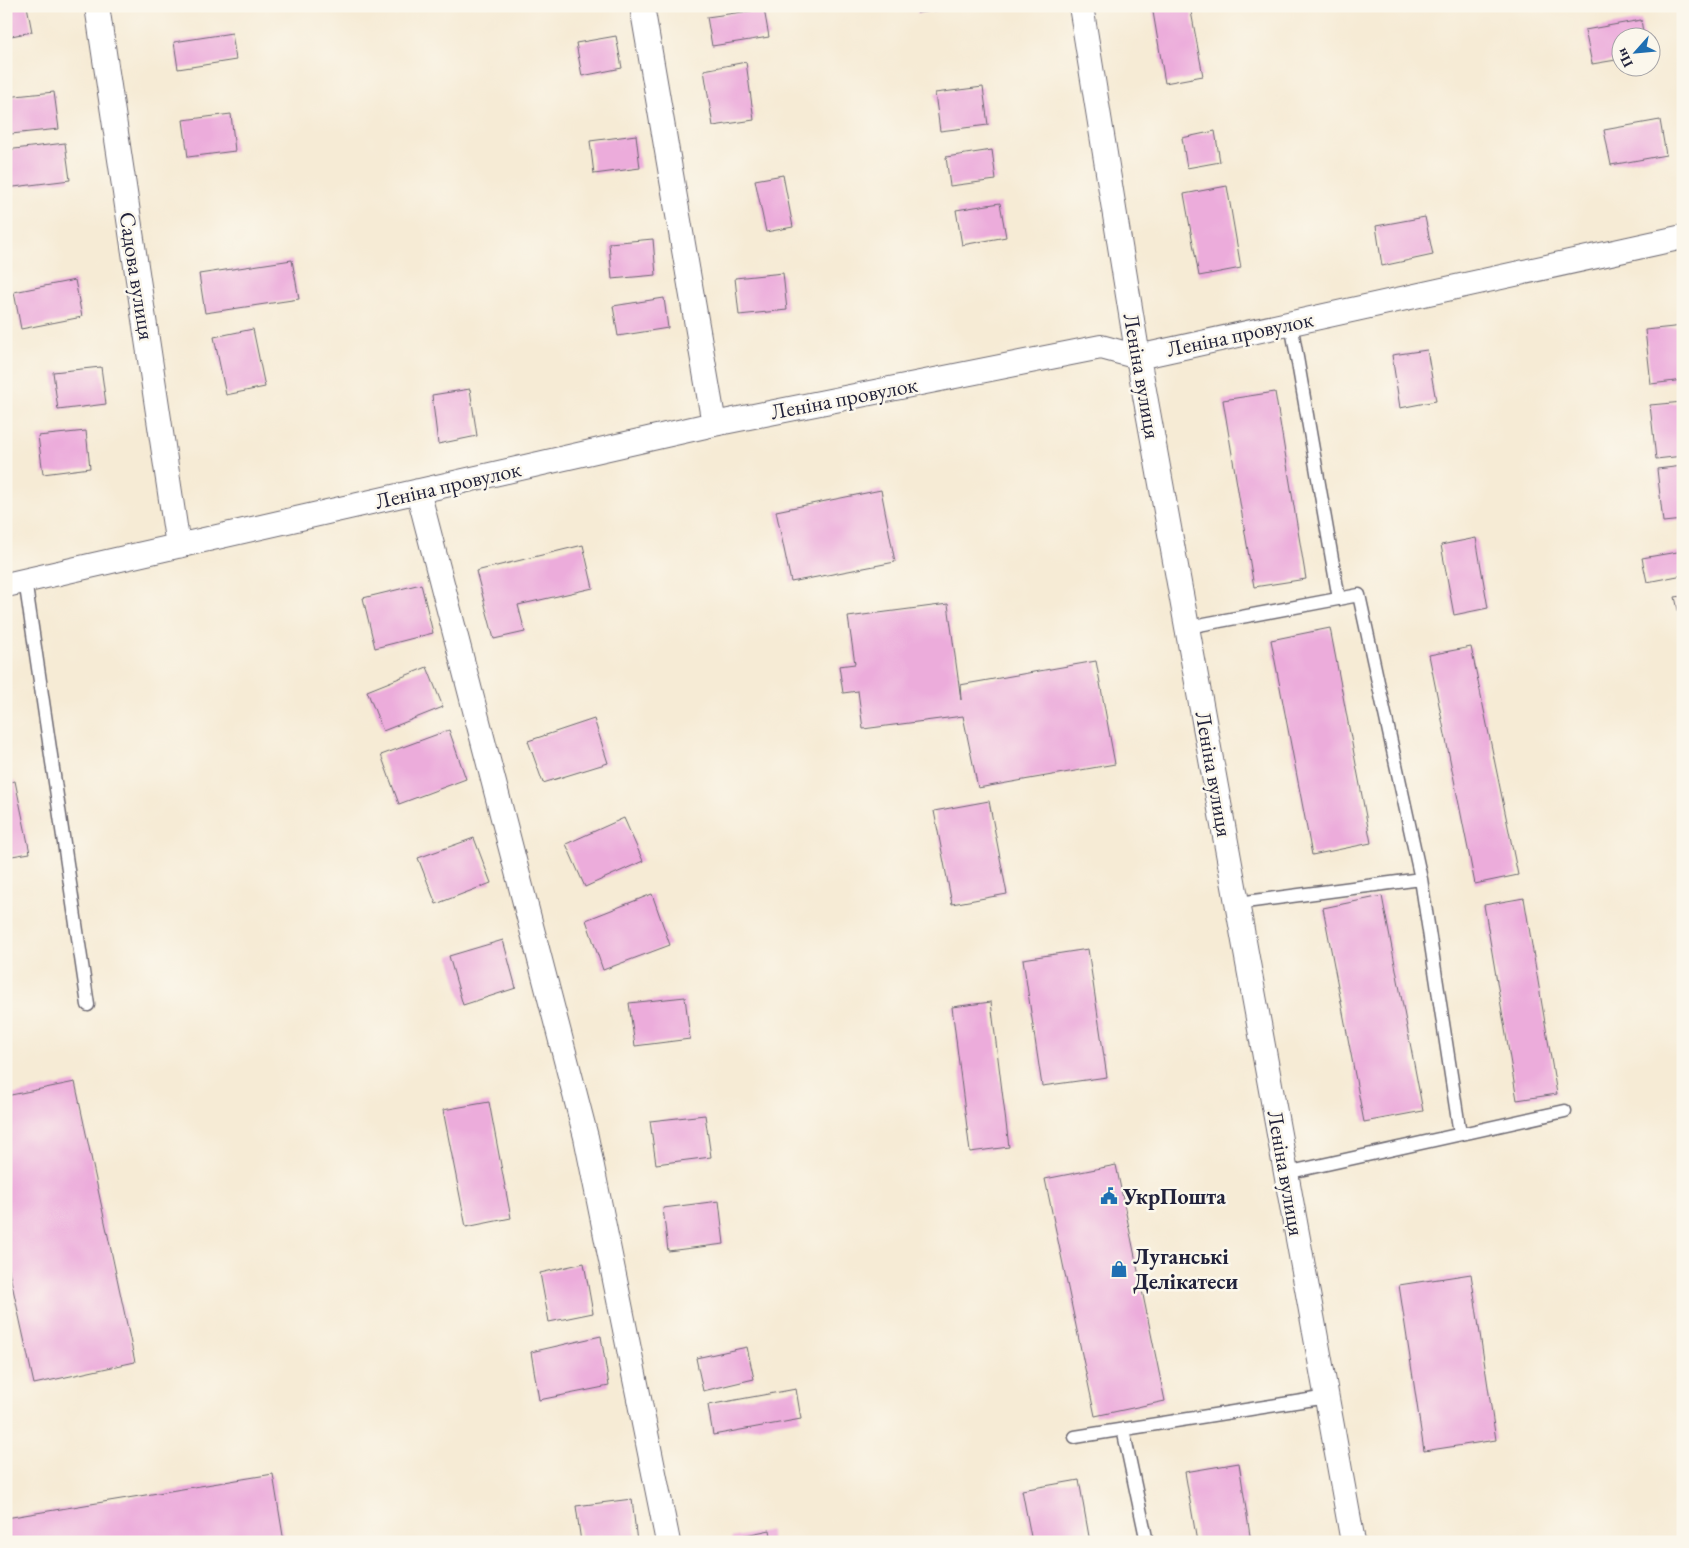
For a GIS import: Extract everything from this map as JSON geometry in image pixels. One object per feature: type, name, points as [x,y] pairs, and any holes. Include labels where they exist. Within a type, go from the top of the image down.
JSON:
[{"type":"street","name":"Садова вулиця","points":[[97,6],[178,546]]},
{"type":"street","points":[[642,6],[714,424]]},
{"type":"street","name":"Леніна вулиця","points":[[1081,6],[1138,357],[1353,1542]]},
{"type":"street","name":"Леніна провулок","points":[[16,582],[714,424],[1101,346],[1138,357],[1683,237]]},
{"type":"street","points":[[418,492],[586,1137],[668,1542]]},
{"type":"lane","points":[[1291,323],[1340,599]]},
{"type":"lane","points":[[16,582],[88,1005]]},
{"type":"lane","points":[[1188,627],[1359,595],[1421,879],[1460,1134]]},
{"type":"lane","points":[[1238,903],[1421,879]]},
{"type":"lane","points":[[1286,1173],[1565,1110]]},
{"type":"lane","points":[[1075,1437],[1326,1397]]},
{"type":"lane","points":[[1123,1429],[1147,1542]]},
{"type":"building","points":[[27,6],[32,32],[6,37],[6,8]]},
{"type":"building","points":[[917,6],[964,6],[964,7],[917,13]]},
{"type":"building","points":[[1152,6],[1190,6],[1203,76],[1165,83]]},
{"type":"building","points":[[764,9],[769,37],[712,46],[707,17]]},
{"type":"building","points":[[1641,20],[1642,28],[1612,28],[1612,61],[1592,64],[1585,30]]},
{"type":"building","points":[[232,33],[236,60],[178,69],[174,42]]},
{"type":"building","points":[[616,36],[622,68],[582,76],[576,43]]},
{"type":"building","points":[[746,62],[754,120],[713,126],[704,70]]},
{"type":"building","points":[[983,87],[988,125],[940,131],[935,93]]},
{"type":"building","points":[[54,92],[59,129],[11,134],[6,97]]},
{"type":"building","points":[[231,114],[235,151],[188,157],[183,120]]},
{"type":"building","points":[[1660,120],[1666,155],[1611,165],[1604,130]]},
{"type":"building","points":[[1215,131],[1220,162],[1187,168],[1182,138]]},
{"type":"building","points":[[636,135],[640,168],[594,174],[590,141]]},
{"type":"building","points":[[65,143],[70,180],[6,188],[6,150]]},
{"type":"building","points":[[992,150],[996,180],[950,186],[946,157]]},
{"type":"building","points":[[783,175],[793,227],[766,232],[755,180]]},
{"type":"building","points":[[1227,186],[1241,268],[1199,276],[1184,194]]},
{"type":"building","points":[[1000,203],[1006,237],[962,245],[956,210]]},
{"type":"building","points":[[1425,217],[1433,255],[1382,266],[1376,226]]},
{"type":"building","points":[[653,239],[656,275],[612,279],[609,243]]},
{"type":"building","points":[[292,260],[299,299],[205,313],[199,274]]},
{"type":"building","points":[[783,273],[787,310],[739,315],[735,278]]},
{"type":"building","points":[[75,280],[82,317],[21,329],[14,292]]},
{"type":"building","points":[[664,298],[668,328],[618,336],[613,306]]},
{"type":"building","points":[[1683,326],[1683,380],[1651,384],[1645,330]]},
{"type":"building","points":[[253,329],[265,387],[226,395],[214,337]]},
{"type":"building","points":[[1427,350],[1436,401],[1400,408],[1392,355]]},
{"type":"building","points":[[101,367],[106,404],[58,410],[53,372]]},
{"type":"building","points":[[470,389],[477,436],[438,444],[432,395]]},
{"type":"building","points":[[1275,392],[1306,579],[1254,587],[1223,400]]},
{"type":"building","points":[[1683,402],[1683,456],[1656,459],[1650,405]]},
{"type":"building","points":[[86,431],[90,468],[43,474],[38,436]]},
{"type":"building","points":[[1683,466],[1683,520],[1663,522],[1657,469]]},
{"type":"building","points":[[881,490],[895,562],[791,582],[776,511]]},
{"type":"building","points":[[1476,538],[1488,608],[1454,615],[1441,545]]},
{"type":"building","points":[[583,545],[593,588],[518,605],[525,632],[494,639],[476,571]]},
{"type":"building","points":[[1683,551],[1683,575],[1647,582],[1642,558]]},
{"type":"building","points":[[421,584],[433,633],[375,648],[363,598]]},
{"type":"building","points":[[1683,596],[1683,627],[1682,627],[1675,597]]},
{"type":"building","points":[[948,604],[961,700],[960,685],[1096,661],[1115,764],[978,788],[963,716],[863,729],[858,691],[843,693],[839,666],[855,664],[848,617]]},
{"type":"building","points":[[1330,628],[1371,843],[1312,855],[1271,640]]},
{"type":"building","points":[[1471,647],[1518,875],[1475,884],[1429,655]]},
{"type":"building","points":[[427,667],[443,707],[383,731],[367,691]]},
{"type":"building","points":[[594,719],[608,763],[543,783],[528,741]]},
{"type":"building","points":[[449,730],[466,779],[399,804],[381,755]]},
{"type":"building","points":[[15,781],[30,853],[6,857],[6,783]]},
{"type":"building","points":[[989,801],[1007,894],[952,904],[934,811]]},
{"type":"building","points":[[624,818],[643,861],[585,887],[566,844]]},
{"type":"building","points":[[474,838],[491,883],[436,904],[418,858]]},
{"type":"building","points":[[652,894],[670,945],[603,970],[586,920]]},
{"type":"building","points":[[1382,896],[1423,1111],[1364,1122],[1323,908]]},
{"type":"building","points":[[1524,898],[1557,1094],[1517,1100],[1484,905]]},
{"type":"building","points":[[503,940],[516,988],[463,1005],[449,956]]},
{"type":"building","points":[[1088,949],[1107,1077],[1042,1086],[1023,959]]},
{"type":"building","points":[[685,997],[690,1039],[635,1046],[629,1003]]},
{"type":"building","points":[[991,1002],[1009,1147],[970,1152],[952,1007]]},
{"type":"building","points":[[75,1082],[135,1362],[34,1384],[6,1257],[6,1096]]},
{"type":"building","points":[[489,1102],[511,1218],[466,1227],[443,1110]]},
{"type":"building","points":[[705,1115],[711,1157],[656,1164],[650,1121]]},
{"type":"building","points":[[1116,1165],[1165,1401],[1095,1416],[1045,1179]]},
{"type":"building","points":[[719,1201],[724,1244],[668,1251],[663,1208]]},
{"type":"building","points":[[584,1263],[593,1313],[549,1322],[540,1273]]},
{"type":"building","points":[[1471,1274],[1496,1440],[1424,1451],[1399,1285]]},
{"type":"building","points":[[601,1336],[609,1386],[539,1400],[531,1352]]},
{"type":"building","points":[[747,1347],[754,1379],[703,1391],[696,1358]]},
{"type":"building","points":[[796,1389],[801,1419],[713,1435],[708,1405]]},
{"type":"building","points":[[1239,1463],[1251,1542],[1197,1542],[1185,1472]]},
{"type":"building","points":[[273,1474],[284,1542],[6,1542],[6,1518]]},
{"type":"building","points":[[1079,1480],[1090,1542],[1032,1542],[1022,1490]]},
{"type":"building","points":[[632,1499],[637,1542],[581,1542],[576,1506]]},
{"type":"building","points":[[770,1530],[772,1542],[732,1542],[731,1538]]},
{"type":"place","name":"УкрПошта","points":[[1109,1196]]},
{"type":"place","name":"Луганські Делікатеси","points":[[1119,1269]]}]
